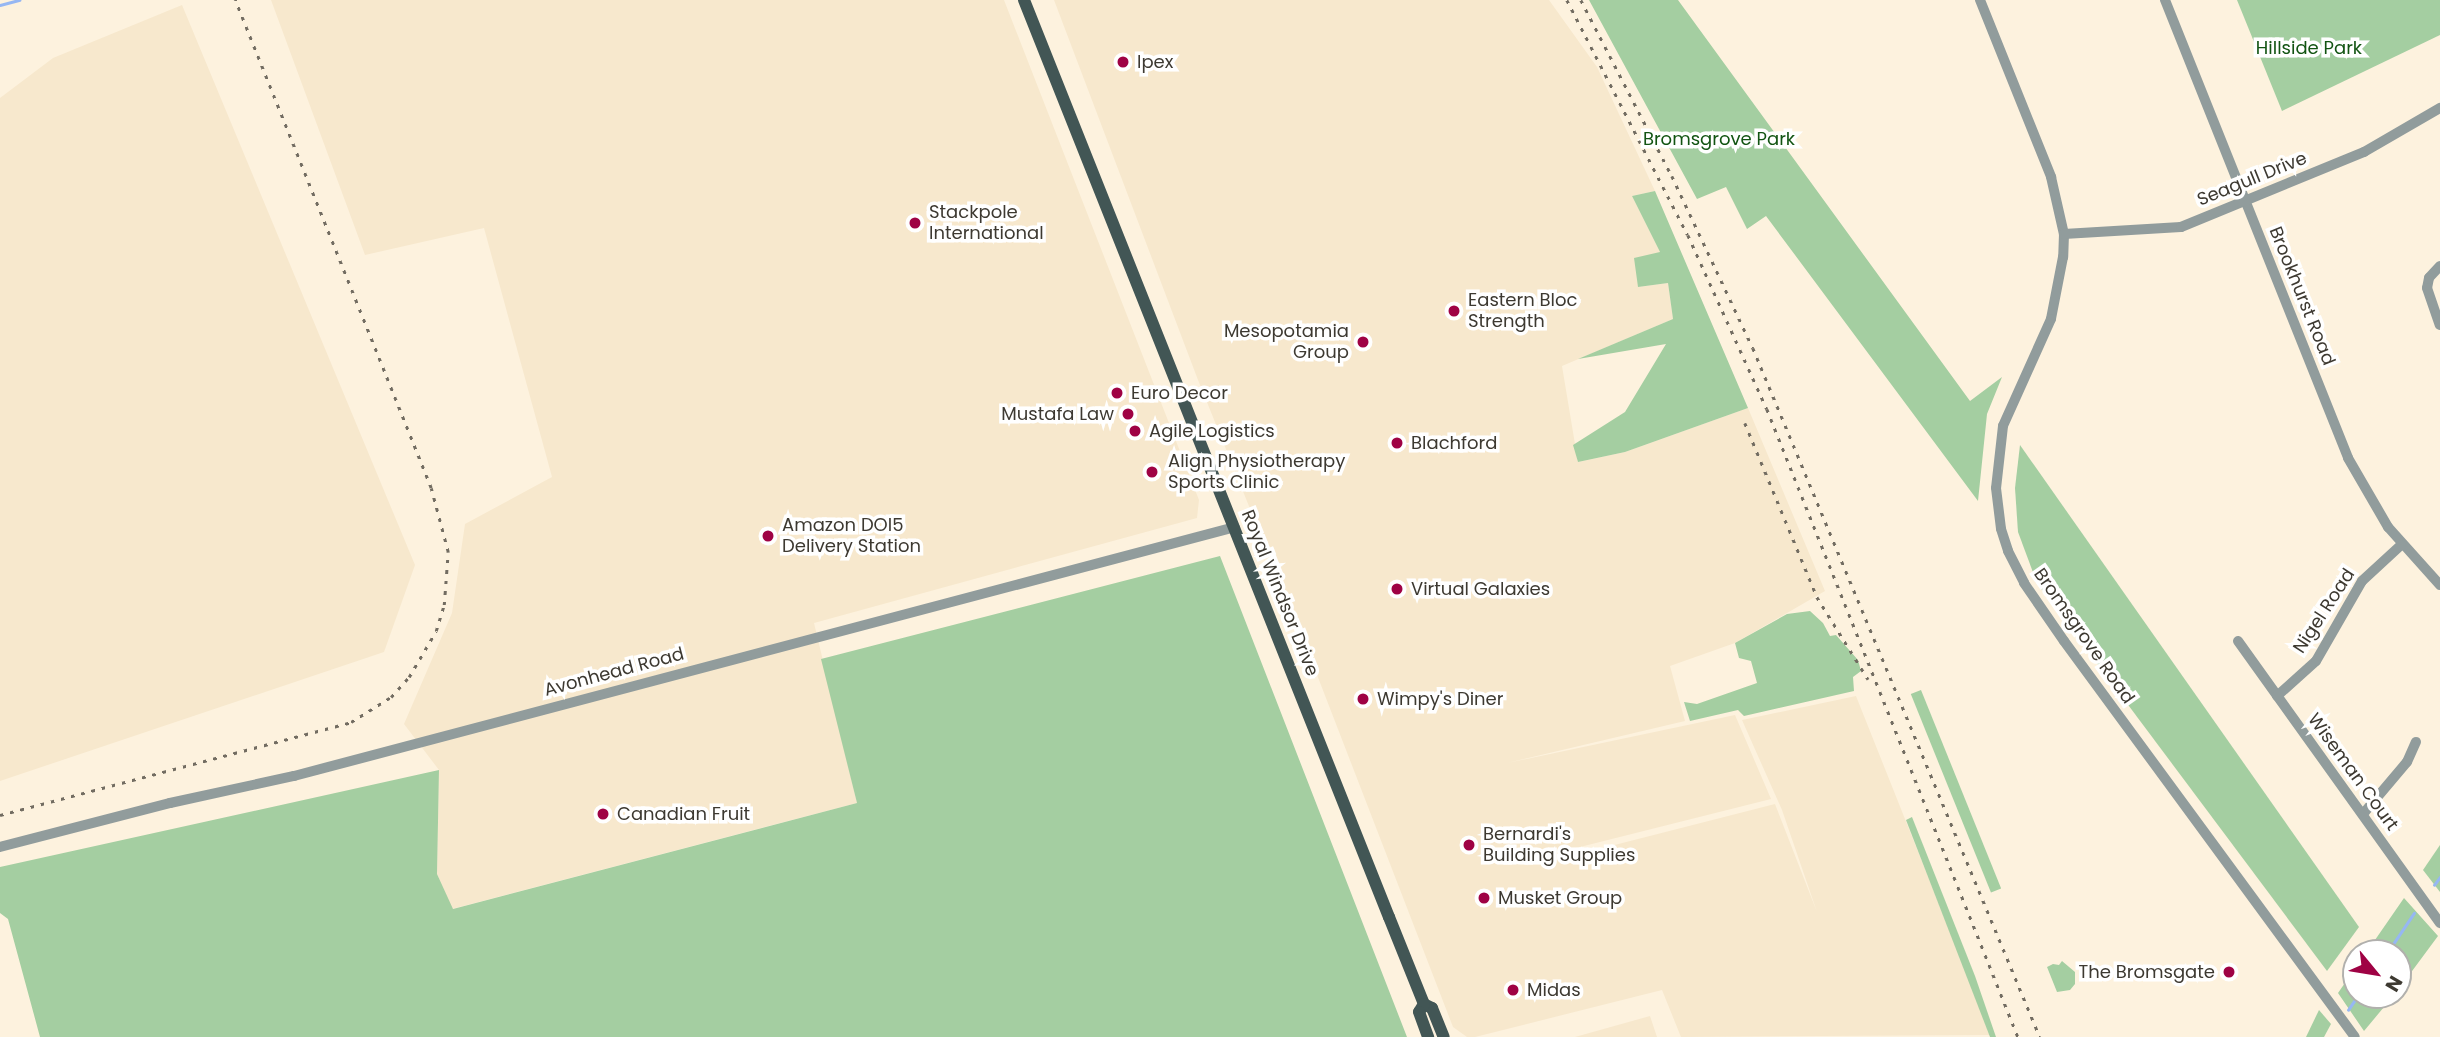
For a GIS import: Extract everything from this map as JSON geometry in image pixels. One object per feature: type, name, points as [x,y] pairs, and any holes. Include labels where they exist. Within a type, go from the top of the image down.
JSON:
[{"type":"main road","name":"Royal Windsor Drive","points":[[1024,0],[1424,1004],[1432,1008],[1444,1037]]},
{"type":"main road","name":"Royal Windsor Drive","points":[[1424,1004],[1419,1012],[1428,1037]]},
{"type":"street","name":"Bromsgrove Road","points":[[1980,0],[2051,177],[2064,234],[2063,257],[2051,319],[2003,426],[1996,488],[2005,540],[2024,583],[2064,641],[2353,1034]]},
{"type":"street","name":"Brookhurst Road","points":[[2165,0],[2348,458],[2373,505],[2401,545],[2440,586]]},
{"type":"street","name":"Seagull Drive","points":[[2064,234],[2181,227],[2364,152],[2440,108]]},
{"type":"street","points":[[2440,266],[2429,278],[2427,288],[2440,325]]},
{"type":"street","name":"Avonhead Road","points":[[0,847],[170,803],[294,776],[1235,527]]},
{"type":"street","name":"Nigel Road","points":[[2277,696],[2316,661],[2362,581],[2401,545]]},
{"type":"street","name":"Wiseman Court","points":[[2238,641],[2440,923]]},
{"type":"street","points":[[2363,814],[2407,762],[2416,742]]},
{"type":"shaded area","points":[[271,0],[1004,0],[1199,500],[1197,518],[814,623],[857,803],[452,909],[437,874],[439,770],[404,724],[452,613],[465,524],[552,477],[484,228],[365,255]]},
{"type":"shaded area","points":[[1054,0],[1549,0],[1597,67],[1655,191],[1632,196],[1660,252],[1638,287],[1668,283],[1673,319],[1562,366],[1578,462],[1625,452],[1748,408],[1825,591],[1735,643],[1670,666],[1685,721],[1507,763],[1735,715],[1771,799],[1576,848],[1548,862],[1775,804],[1817,912],[1782,810],[1742,720],[1856,696],[1991,1035],[1681,1037],[1662,990],[1475,1037],[1467,1037],[1453,1027],[1314,667],[1198,380]]},
{"type":"shaded area","points":[[182,5],[415,565],[384,652],[0,781],[0,98],[53,58]]},
{"type":"shaded area","points":[[1650,1016],[1657,1037],[1575,1037]]},
{"type":"green space","name":"Bromsgrove Park","points":[[1589,0],[1678,0],[1970,401],[2002,377],[1987,414],[1978,501],[1766,216],[1747,229],[1726,187],[1697,199]]},
{"type":"green space","name":"Hillside Park","points":[[2237,0],[2440,0],[2440,35],[2282,111]]},
{"type":"green space","points":[[1655,191],[1748,408],[1625,452],[1578,462],[1573,445],[1625,412],[1666,344],[1578,359],[1673,319],[1668,283],[1638,287],[1634,258],[1660,252],[1632,196]]},
{"type":"green space","points":[[2020,445],[2359,927],[2350,939],[2342,939],[2342,950],[2327,971],[2037,583],[2018,532],[2015,488]]},
{"type":"green space","points":[[1220,556],[1407,1037],[40,1037],[8,919],[0,913],[0,867],[439,770],[437,874],[453,909],[857,803],[821,659]]},
{"type":"green space","points":[[1810,611],[1823,623],[1830,636],[1836,635],[1858,660],[1861,671],[1853,677],[1854,691],[1744,716],[1738,710],[1690,721],[1684,702],[1697,704],[1757,683],[1751,661],[1739,658],[1735,643],[1787,614]]},
{"type":"green space","points":[[1921,690],[2001,888],[1991,893],[1911,694]]},
{"type":"green space","points":[[1912,817],[1975,976],[1996,1037],[1990,1037],[1906,820]]},
{"type":"green space","points":[[2440,845],[2440,892],[2423,870]]},
{"type":"green space","points":[[2404,898],[2438,936],[2412,971],[2412,939],[2376,939]]},
{"type":"green space","points":[[2062,961],[2075,972],[2075,984],[2070,990],[2057,992],[2047,967],[2059,965]]},
{"type":"green space","points":[[2349,1009],[2382,1009],[2364,1031]]},
{"type":"green space","points":[[2319,1010],[2331,1024],[2324,1037],[2306,1037]]},
{"type":"waterway","points":[[0,5],[19,0]]},
{"type":"waterway","points":[[2434,885],[2440,877]]},
{"type":"waterway","points":[[2396,939],[2414,913]]},
{"type":"railway","points":[[0,815],[351,722],[391,697],[409,677],[436,631],[444,605],[448,552],[431,488],[235,0]]},
{"type":"railway","points":[[1567,0],[1688,235],[1767,409],[2018,1037]]},
{"type":"railway","points":[[1581,0],[1672,176],[1753,348],[2040,1037]]},
{"type":"railway","points":[[1745,423],[1817,597],[1868,679]]},
{"type":"place","name":"Ipex","points":[[1123,62]]},
{"type":"place","name":"Stackpole International","points":[[915,223]]},
{"type":"place","name":"Eastern Bloc Strength","points":[[1454,311]]},
{"type":"place","name":"Mesopotamia Group","points":[[1363,342]]},
{"type":"place","name":"Euro Decor","points":[[1117,393]]},
{"type":"place","name":"Mustafa Law","points":[[1128,414]]},
{"type":"place","name":"Agile Logistics","points":[[1135,431]]},
{"type":"place","name":"Blachford","points":[[1397,443]]},
{"type":"place","name":"Align Physiotherapy Sports Clinic","points":[[1152,472]]},
{"type":"place","name":"Amazon DOI5 Delivery Station","points":[[768,536]]},
{"type":"place","name":"Virtual Galaxies","points":[[1397,589]]},
{"type":"place","name":"Wimpy's Diner","points":[[1363,699]]},
{"type":"place","name":"Canadian Fruit","points":[[603,814]]},
{"type":"place","name":"Bernardi's Building Supplies","points":[[1469,845]]},
{"type":"place","name":"Musket Group","points":[[1484,898]]},
{"type":"place","name":"The Bromsgate","points":[[2229,972]]},
{"type":"place","name":"Midas","points":[[1513,990]]}]
